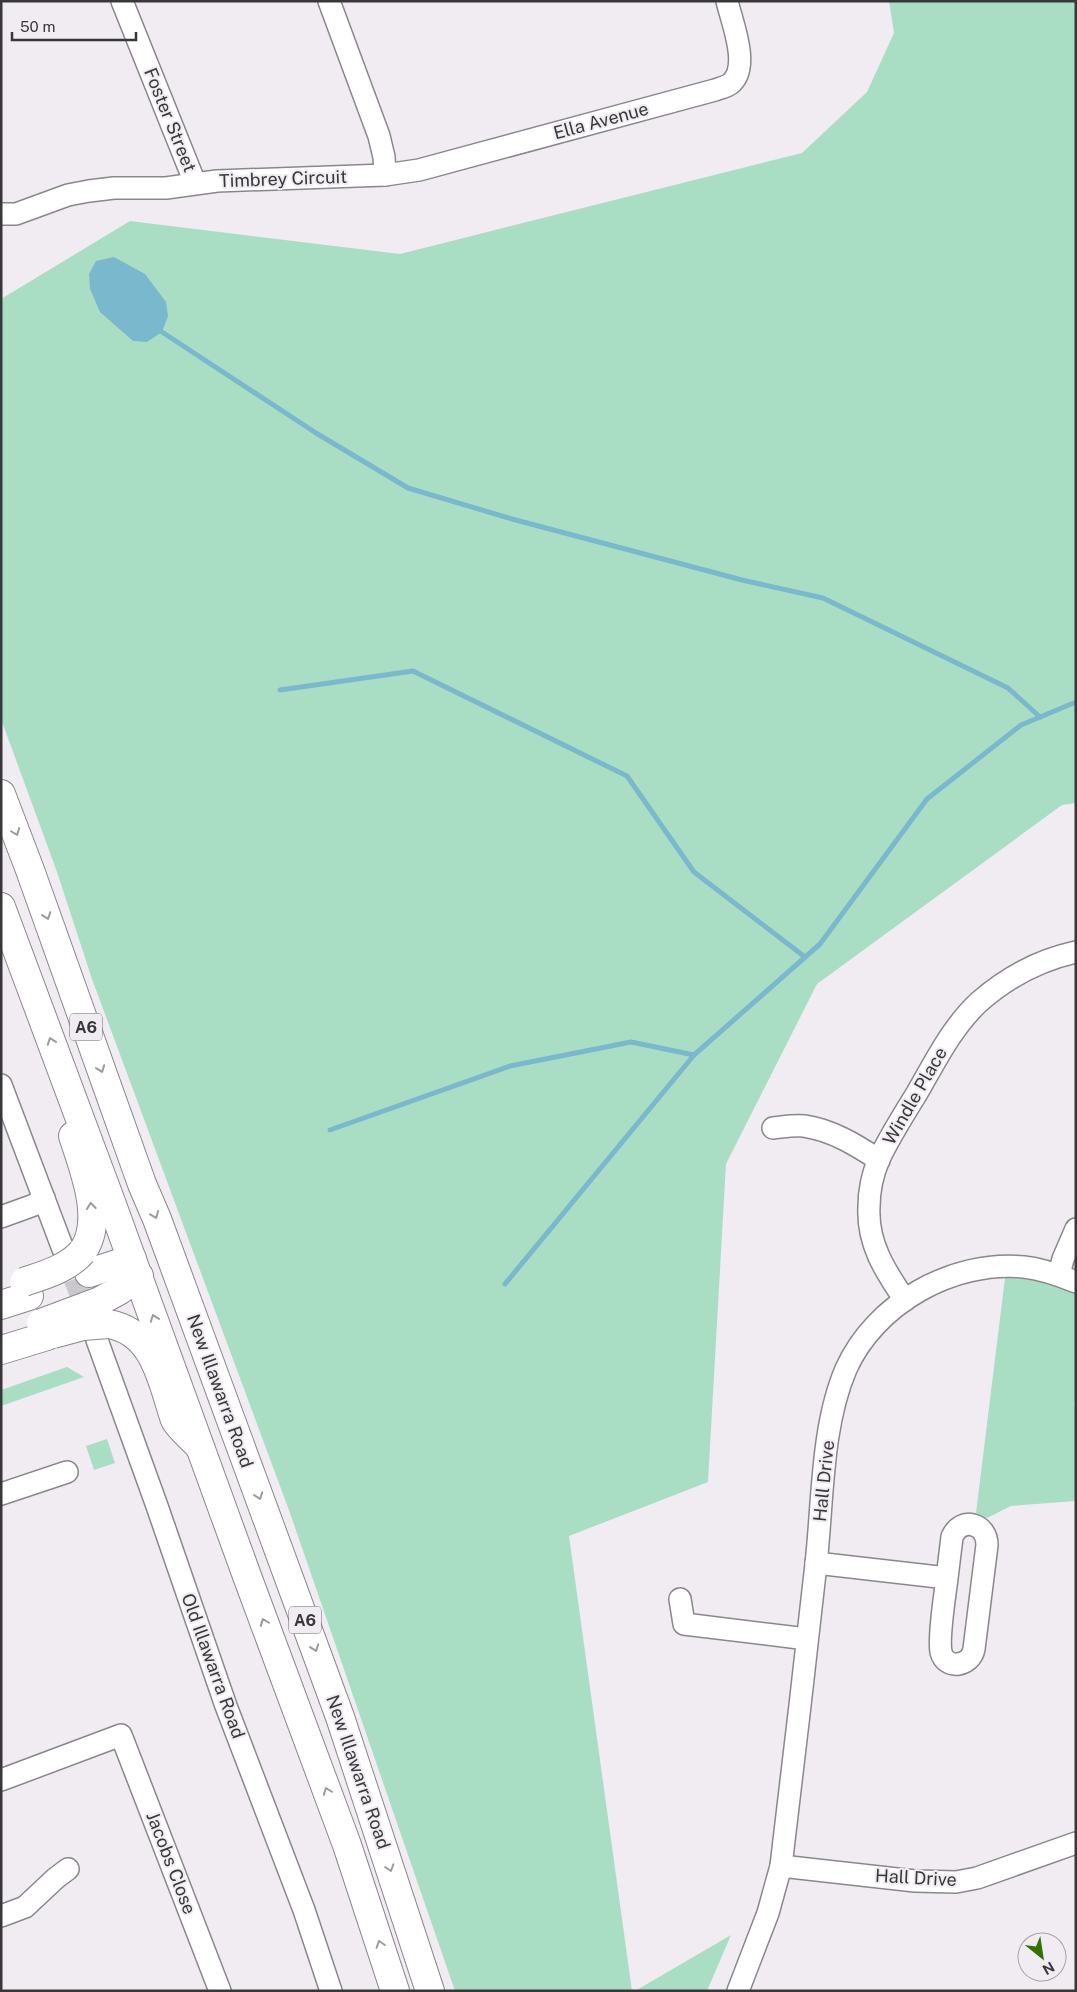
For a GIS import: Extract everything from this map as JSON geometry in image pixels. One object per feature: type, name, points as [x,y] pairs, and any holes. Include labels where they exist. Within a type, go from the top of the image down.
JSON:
[{"type":"main road","name":"New Illawarra Road","points":[[1,794],[340,1718],[430,1991]]},
{"type":"main road","name":"New Illawarra Road","points":[[1,907],[347,1844],[395,1991]]},
{"type":"main road","points":[[1,1305],[18,1289],[78,1258],[89,1241],[92,1215],[86,1175],[68,1122],[70,1092]]},
{"type":"main road","points":[[102,1322],[135,1268],[168,1250]]},
{"type":"main road","points":[[78,1258],[135,1268]]},
{"type":"main road","points":[[1,1337],[44,1329],[102,1322],[125,1328],[147,1347],[157,1365],[176,1421],[200,1446]]},
{"type":"main road","points":[[1,1350],[44,1329]]},
{"type":"street","name":"Foster Street","points":[[122,1],[195,183]]},
{"type":"street","points":[[328,1],[379,136],[384,157],[385,175]]},
{"type":"street","name":"Ella Avenue","points":[[385,175],[402,174],[439,165],[715,90],[730,84],[741,66],[740,52],[727,1]]},
{"type":"street","name":"Timbrey Circuit","points":[[1,214],[16,214],[62,197],[114,188],[166,188],[217,180],[385,175]]},
{"type":"street","name":"Windle Place","points":[[905,1300],[890,1279],[877,1255],[870,1226],[870,1190],[879,1160],[945,1045],[966,1015],[992,991],[1021,973],[1054,958],[1076,952]]},
{"type":"street","points":[[1,1085],[44,1198],[78,1258]]},
{"type":"street","points":[[773,1128],[802,1126],[817,1128],[834,1134],[879,1160]]},
{"type":"street","points":[[1,1217],[34,1205],[44,1198]]},
{"type":"street","points":[[1067,1279],[1063,1259],[1076,1229]]},
{"type":"street","name":"Hall Drive","points":[[738,1991],[768,1913],[781,1866],[824,1478],[834,1409],[839,1390],[855,1352],[884,1316],[905,1300],[932,1284],[978,1269],[1024,1267],[1067,1279]]},
{"type":"street","name":"Old Illawarra Road","points":[[102,1322],[157,1506],[223,1698],[304,1910],[331,1991]]},
{"type":"street","points":[[1,1494],[67,1472]]},
{"type":"street","points":[[967,1524],[978,1527],[986,1536],[987,1545],[974,1649],[970,1659],[959,1664],[952,1664],[945,1660],[941,1648],[947,1578],[954,1532],[960,1526],[967,1524]]},
{"type":"street","points":[[816,1563],[947,1578]]},
{"type":"street","points":[[680,1599],[684,1624],[807,1639]]},
{"type":"street","name":"Jacobs Close","points":[[1,1780],[121,1735],[220,1991]]},
{"type":"street","name":"Hall Drive","points":[[781,1866],[915,1881],[956,1882],[977,1878],[1076,1843]]},
{"type":"street","points":[[1,1916],[30,1904],[56,1878],[68,1869]]},
{"type":"green space","points":[[889,1],[1076,1],[1076,803],[1062,805],[817,984],[726,1164],[708,1482],[569,1536],[632,1991],[455,1991],[290,1513],[92,979],[57,872],[1,719],[1,299],[130,221],[400,254],[802,153],[867,92],[894,33]]},
{"type":"green space","points":[[1005,1278],[1041,1282],[1059,1286],[1076,1293],[1076,1401],[1074,1402],[1076,1411],[1076,1501],[1011,1506],[987,1518],[976,1513]]},
{"type":"green space","points":[[67,1367],[84,1377],[1,1406],[1,1390]]},
{"type":"green space","points":[[107,1439],[115,1463],[94,1470],[86,1446]]},
{"type":"green space","points":[[731,1935],[707,1991],[635,1991]]},
{"type":"water","points":[[114,257],[145,274],[166,302],[168,316],[162,332],[147,342],[133,341],[100,312],[90,289],[89,274],[96,261]]},
{"type":"waterway","points":[[162,332],[316,433],[408,488],[512,519],[742,580],[823,598],[1008,688],[1040,717]]},
{"type":"waterway","points":[[280,690],[413,671],[627,776],[694,872],[805,957]]},
{"type":"waterway","points":[[505,1284],[694,1055],[820,944],[927,799],[1021,725],[1076,702]]},
{"type":"waterway","points":[[330,1130],[510,1066],[631,1042],[694,1055]]},
{"type":"tunnel","points":[[63,1249],[90,1321]]}]
